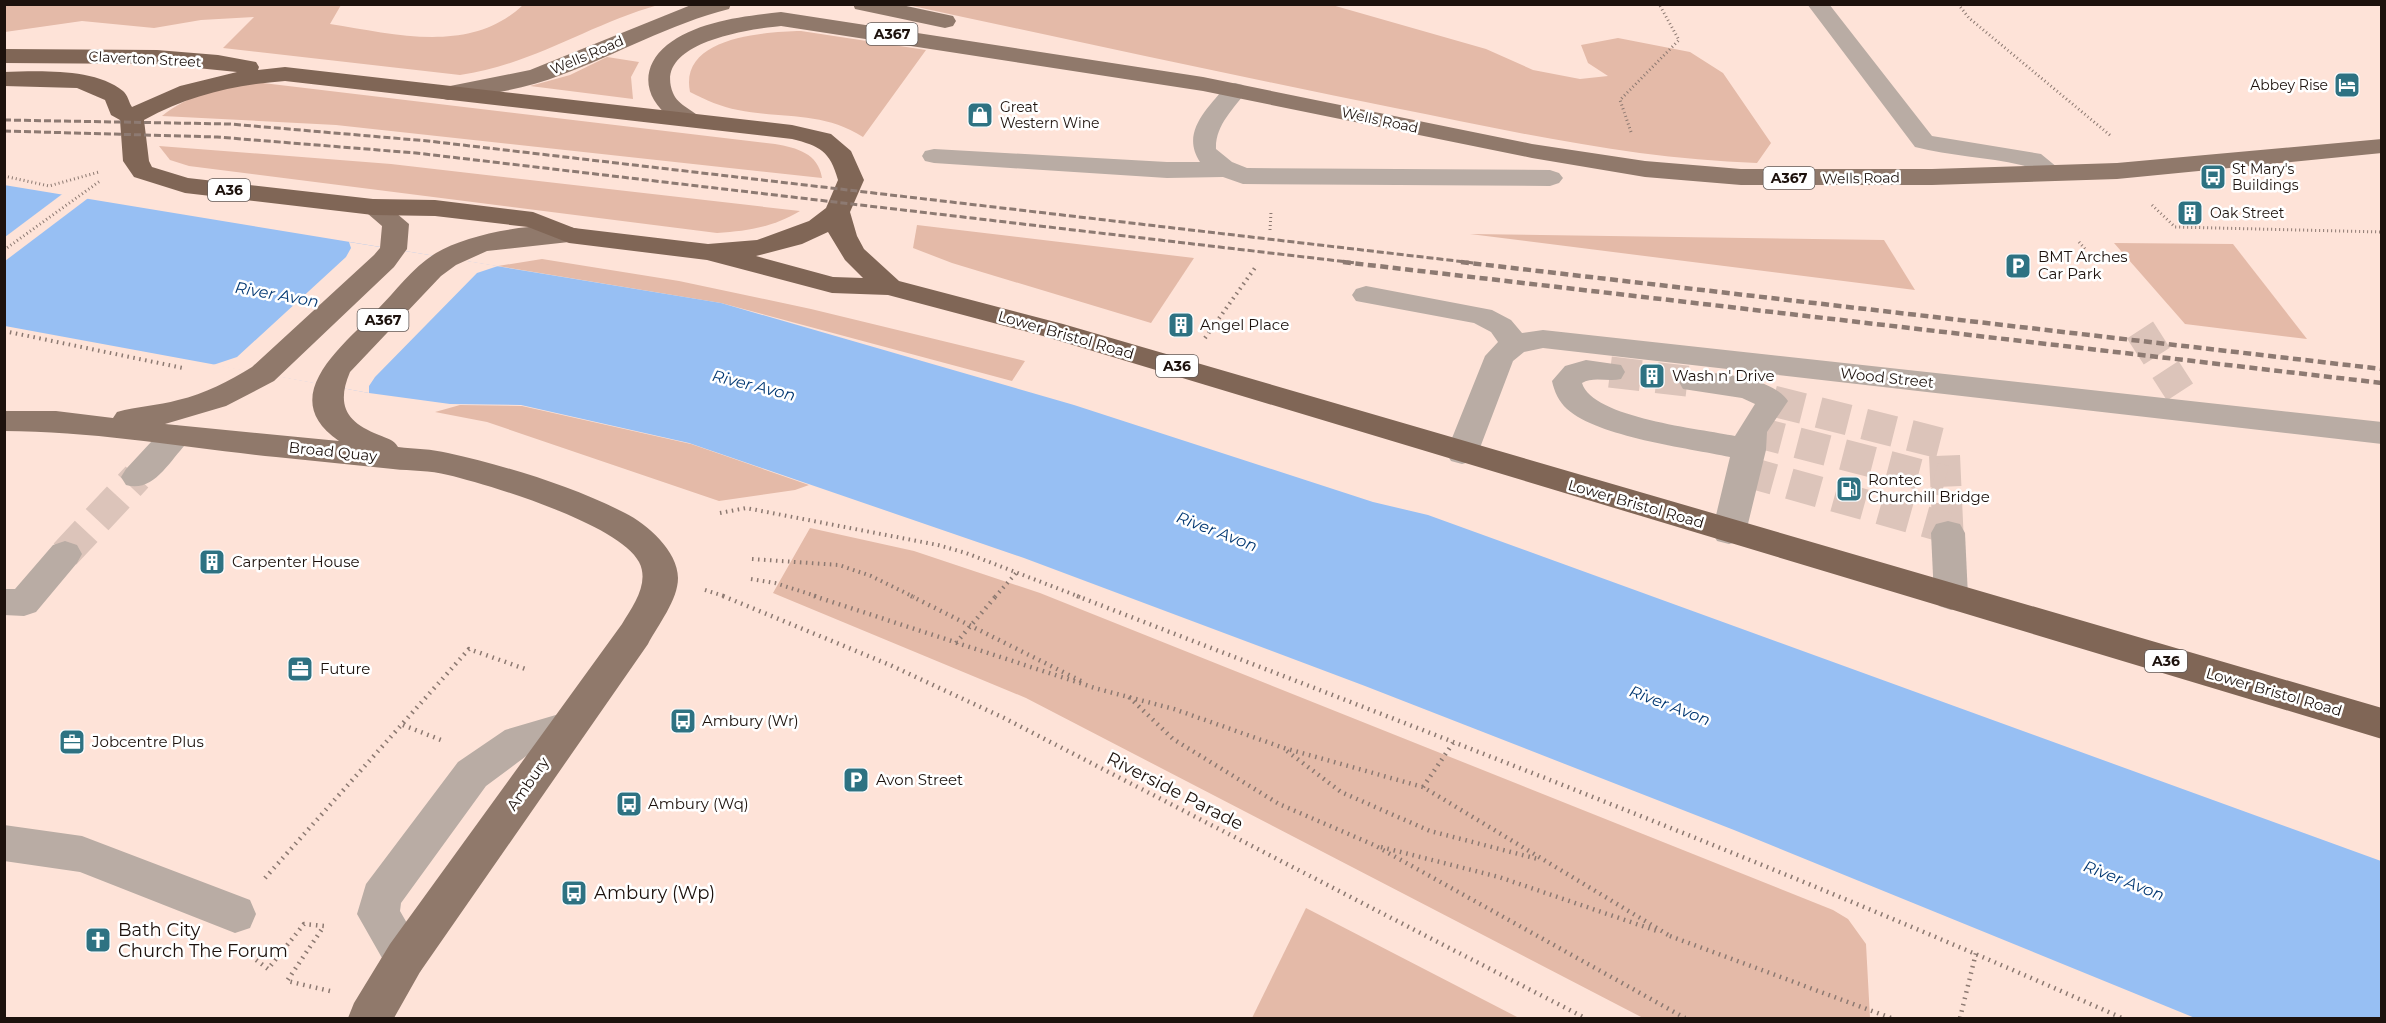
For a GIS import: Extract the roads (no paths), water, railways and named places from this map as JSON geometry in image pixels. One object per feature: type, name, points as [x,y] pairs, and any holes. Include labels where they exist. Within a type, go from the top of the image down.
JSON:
[{"type":"highway","name":"Claverton Street","points":[[4,56],[168,58],[223,63],[285,74]]},
{"type":"highway","points":[[4,79],[58,79],[103,89],[116,97],[119,110],[132,117],[163,99],[200,85],[227,79],[285,74],[792,132],[822,139],[839,150],[848,166],[851,180],[837,212],[839,231],[848,246],[889,287]]},
{"type":"highway","name":"A36","points":[[132,117],[136,161],[143,171],[161,179],[185,185],[373,207],[435,208],[533,220],[568,235],[708,252],[759,248],[793,238],[818,227],[837,212]]},
{"type":"highway","name":"Lower Bristol Road","points":[[708,252],[832,285],[889,287],[1053,330],[2382,724]]},
{"type":"main road","name":"Wells Road","points":[[448,93],[490,88],[551,71],[665,20],[722,4]]},
{"type":"main road","name":"A367","points":[[863,4],[965,25]]},
{"type":"main road","name":"Wells Road","points":[[692,121],[666,101],[658,85],[659,72],[666,58],[687,43],[715,31],[748,22],[770,20],[817,22],[1203,84],[1532,151],[1645,169],[1741,177],[1828,179],[2150,169],[2382,146]]},
{"type":"main road","name":"Wells Road","points":[[987,29],[1066,44],[1203,84]]},
{"type":"main road","name":"A367","points":[[56,421],[120,421],[118,419],[161,416],[192,409],[243,387],[263,374],[384,261],[393,249],[396,224],[373,207]]},
{"type":"main road","name":"A367","points":[[446,463],[367,444],[347,434],[331,414],[327,402],[328,389],[336,370],[431,270],[447,258],[496,240],[568,235]]},
{"type":"main road","name":"Broad Quay","points":[[4,421],[56,421],[175,436],[446,463],[530,488],[615,522],[646,545]]},
{"type":"main road","name":"Ambury","points":[[370,1018],[405,958],[566,728],[635,634],[654,601],[661,578],[657,562],[646,545]]},
{"type":"street","points":[[1817,4],[1924,142],[2032,159],[2050,172]]},
{"type":"street","points":[[1222,169],[1208,158],[1202,143],[1205,129],[1235,90]]},
{"type":"street","points":[[934,156],[1167,170],[1222,169],[1243,176],[1267,177],[1550,178]]},
{"type":"street","points":[[1366,295],[1482,316],[1501,326],[1515,344],[1500,356],[1462,453]]},
{"type":"street","name":"Wood Street","points":[[1515,344],[1543,339],[2186,402],[2382,433]]},
{"type":"street","points":[[1610,372],[1586,369],[1572,374],[1567,381],[1569,392],[1578,403],[1610,419],[1750,450]]},
{"type":"street","points":[[1694,382],[1749,389],[1773,401],[1752,431],[1750,450],[1729,532]]},
{"type":"street","points":[[137,477],[175,436]]},
{"type":"street","points":[[1948,533],[1952,597]]},
{"type":"street","points":[[4,602],[24,603],[65,554]]},
{"type":"street","points":[[405,958],[378,914],[381,897],[472,774],[518,741],[566,728]]},
{"type":"street","points":[[4,843],[82,854],[235,914]]},
{"type":"water","name":"River Avon","points":[[4,185],[721,303],[1074,405],[1373,502],[1428,515],[2381,861],[2381,1018],[2195,1018],[1734,830],[1365,686],[1024,558],[689,443],[521,405],[450,404],[369,393],[5,326]]},
{"type":"tunnel","points":[[2140,330],[2180,392]]},
{"type":"tunnel","points":[[1610,372],[1694,382]]},
{"type":"tunnel","points":[[1773,401],[1944,444],[1948,528]]},
{"type":"tunnel","points":[[1752,431],[1945,481]]},
{"type":"tunnel","points":[[1744,471],[1948,528]]},
{"type":"tunnel","points":[[65,554],[137,477]]},
{"type":"tunnel","points":[[1948,528],[1948,533]]},
{"type":"railway","points":[[4,120],[230,124],[428,141],[1474,263]]},
{"type":"railway","points":[[4,131],[217,137],[416,153],[1356,263]]},
{"type":"railway","points":[[1343,262],[2382,383]]},
{"type":"railway","points":[[1461,262],[2382,369]]},
{"type":"place","name":"Abbey Rise","points":[[2347,85]]},
{"type":"place","name":"Great Western Wine","points":[[980,115]]},
{"type":"place","name":"St Mary's Buildings","points":[[2213,177]]},
{"type":"place","name":"Oak Street","points":[[2190,213]]},
{"type":"place","name":"BMT Arches Car Park","points":[[2018,266]]},
{"type":"place","name":"Angel Place","points":[[1181,325]]},
{"type":"place","name":"Wash n' Drive","points":[[1652,376]]},
{"type":"place","name":"Rontec Churchill Bridge","points":[[1849,489]]},
{"type":"place","name":"Carpenter House","points":[[212,562]]},
{"type":"place","name":"Future","points":[[300,669]]},
{"type":"place","name":"Ambury (Wr)","points":[[683,721]]},
{"type":"place","name":"Jobcentre Plus","points":[[72,742]]},
{"type":"place","name":"Avon Street","points":[[856,780]]},
{"type":"place","name":"Ambury (Wq)","points":[[629,804]]},
{"type":"place","name":"Ambury (Wp)","points":[[574,893]]},
{"type":"place","name":"Bath City Church The Forum","points":[[98,940]]}]
